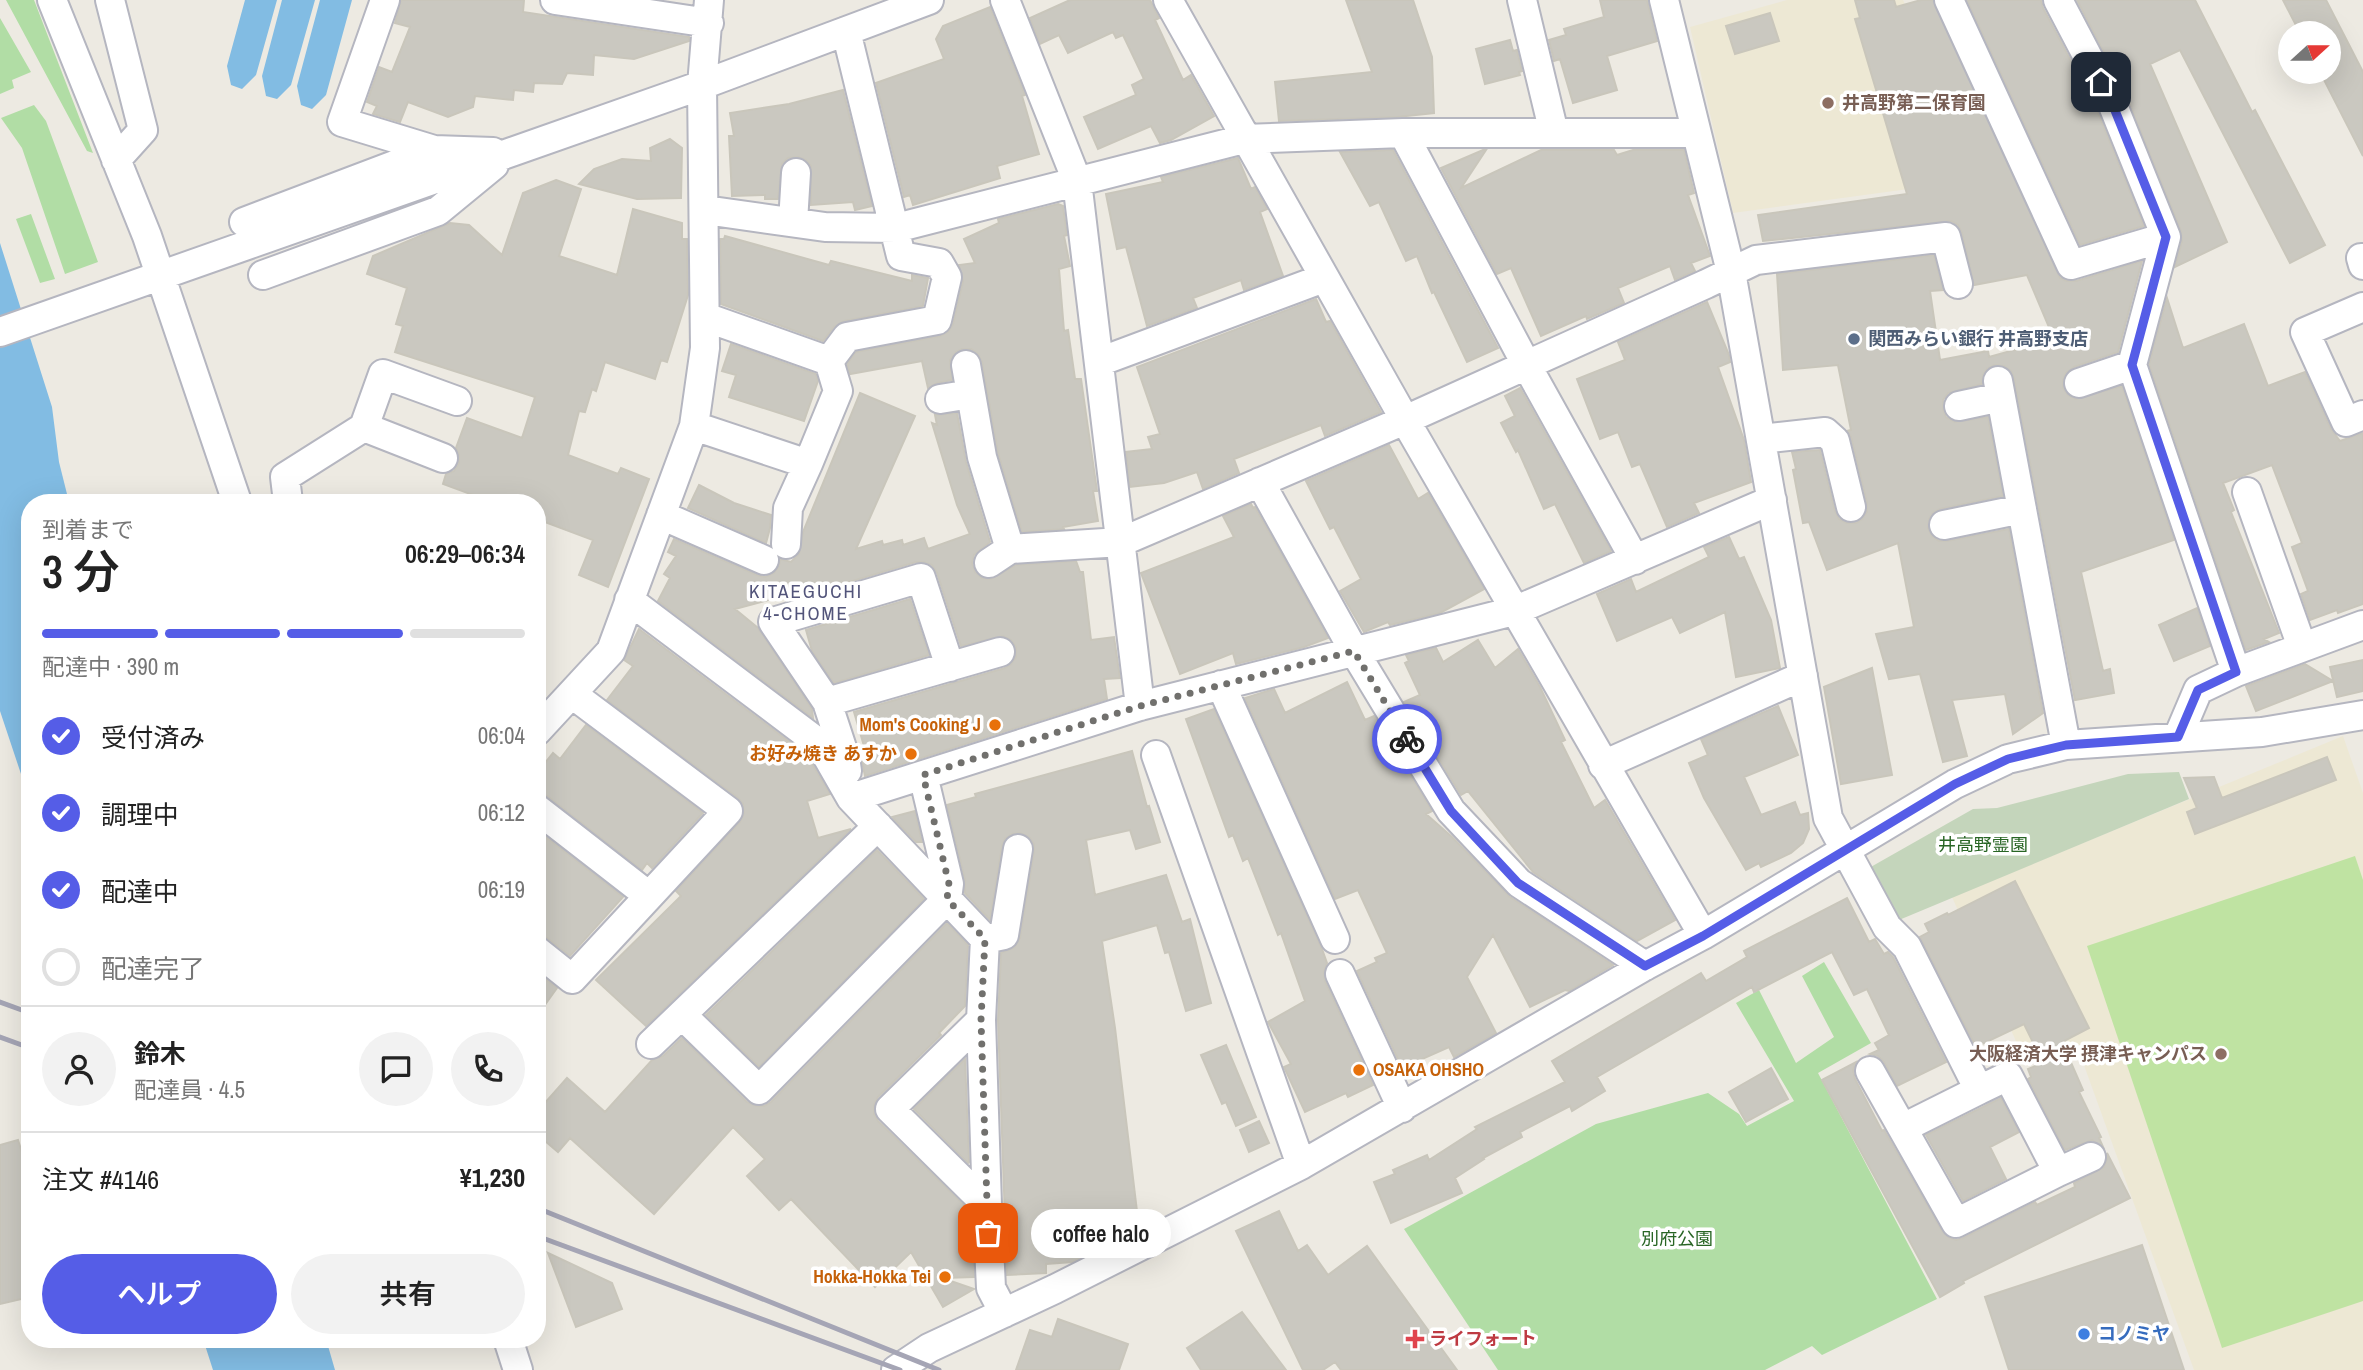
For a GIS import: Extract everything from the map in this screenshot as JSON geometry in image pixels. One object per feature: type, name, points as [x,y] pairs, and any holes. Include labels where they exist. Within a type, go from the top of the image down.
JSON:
[{"type":"street","points":[[52,0],[161,276],[234,494]]},
{"type":"street","points":[[110,0],[143,130],[116,160]]},
{"type":"street","points":[[385,0],[342,122],[434,150],[510,153]]},
{"type":"street","points":[[546,721],[611,651],[694,426],[705,348],[702,85],[709,12],[555,0]]},
{"type":"street","points":[[0,332],[702,85],[929,0]]},
{"type":"street","points":[[1005,0],[1077,181],[1140,706]]},
{"type":"street","points":[[1168,0],[1244,139],[1703,936]]},
{"type":"street","points":[[1522,0],[1554,132]]},
{"type":"street","points":[[1664,0],[1731,272],[1828,818],[1887,927],[1907,947],[1979,1090]]},
{"type":"street","points":[[1949,0],[2071,265],[2166,237]]},
{"type":"street","points":[[2058,0],[2112,103],[2166,237],[2132,365],[2236,672]]},
{"type":"street","points":[[829,361],[847,337],[937,320],[947,277],[939,263],[901,256],[846,31]]},
{"type":"street","points":[[1403,133],[1525,364],[1635,560]]},
{"type":"street","points":[[705,210],[825,227],[896,228],[1244,139],[1403,133],[1696,133]]},
{"type":"street","points":[[244,222],[434,150]]},
{"type":"street","points":[[263,275],[438,211],[510,153]]},
{"type":"street","points":[[793,222],[796,173]]},
{"type":"street","points":[[967,366],[1000,556],[1121,542],[1405,420],[1756,260],[1945,237],[1958,284]]},
{"type":"street","points":[[1099,362],[1324,278]]},
{"type":"street","points":[[2363,307],[2305,332],[2346,422],[2363,415]]},
{"type":"street","points":[[705,317],[829,361]]},
{"type":"street","points":[[661,515],[775,552],[788,508],[838,391],[829,361]]},
{"type":"street","points":[[2079,383],[2132,365]]},
{"type":"street","points":[[287,494],[285,477],[364,427],[383,374],[457,401]]},
{"type":"street","points":[[1959,407],[1999,389],[2066,745]]},
{"type":"street","points":[[940,399],[971,394]]},
{"type":"street","points":[[694,426],[808,464]]},
{"type":"street","points":[[364,427],[443,458]]},
{"type":"street","points":[[1761,439],[1825,432],[1835,441],[1851,507]]},
{"type":"street","points":[[1260,482],[1354,651],[1451,811],[1518,883],[1645,966]]},
{"type":"street","points":[[2247,492],[2302,647]]},
{"type":"street","points":[[851,798],[1140,706],[1514,611],[1772,500]]},
{"type":"street","points":[[1944,525],[2022,509]]},
{"type":"street","points":[[851,798],[845,757],[827,702],[772,622],[921,578],[950,667]]},
{"type":"street","points":[[629,600],[820,744],[851,798],[985,939],[981,1020],[991,1288],[1004,1313]]},
{"type":"street","points":[[2178,737],[2198,690],[2236,672],[2363,625]]},
{"type":"street","points":[[827,702],[1000,652]]},
{"type":"street","points":[[1603,765],[1803,676]]},
{"type":"street","points":[[1221,685],[1335,939]]},
{"type":"street","points":[[546,958],[572,979],[728,811],[572,694]]},
{"type":"street","points":[[896,1370],[929,1348],[1301,1165],[1645,966],[1703,936],[1955,784],[2008,759],[2066,745],[2262,732],[2363,715]]},
{"type":"street","points":[[1156,754],[1301,1165]]},
{"type":"street","points":[[682,1015],[759,1090],[947,899],[949,884],[923,775]]},
{"type":"street","points":[[546,816],[649,896]]},
{"type":"street","points":[[651,1044],[878,826]]},
{"type":"street","points":[[985,939],[1004,935],[1018,849]]},
{"type":"street","points":[[1340,974],[1402,1108]]},
{"type":"street","points":[[981,1020],[890,1109],[987,1205]]},
{"type":"street","points":[[1870,1070],[1903,1128],[1948,1228],[2091,1157]]},
{"type":"street","points":[[1903,1128],[2008,1076],[2058,1172]]},
{"type":"street","points":[[511,1348],[519,1370]]},
{"type":"shaded area","name":"井高野第二保育園","points":[[1787,0],[1903,0],[1982,179],[1733,213],[1690,27]]},
{"type":"shaded area","name":"大阪経済大学 摂津キャンパス","points":[[2343,736],[2363,793],[2363,1370],[2194,1370],[2076,1043],[2027,1066],[1952,897]]},
{"type":"green space","points":[[6,0],[34,0],[93,153],[87,151]]},
{"type":"green space","points":[[0,18],[31,72],[12,80],[14,88],[0,94]]},
{"type":"green space","points":[[34,105],[46,121],[98,262],[65,274],[22,148],[1,118]]},
{"type":"green space","points":[[31,214],[55,279],[40,283],[16,219]]},
{"type":"green space","name":"井高野霊園","points":[[2179,772],[2189,799],[1899,920],[1869,868],[1973,809],[1997,808],[2128,774]]},
{"type":"green space","points":[[2355,856],[2363,880],[2363,1301],[2222,1348],[2087,946]]},
{"type":"green space","name":"別府公園","points":[[1824,962],[1871,1043],[1818,1073],[1937,1299],[1822,1355],[1812,1346],[1765,1370],[1498,1370],[1404,1229],[1596,1124],[1708,1093],[1739,1114],[1747,1126],[1794,1101],[1736,1003],[1759,990],[1796,1063],[1834,1037],[1802,976]]},
{"type":"water","points":[[245,0],[277,0],[256,75],[242,89],[231,85],[227,66]]},
{"type":"water","points":[[282,0],[315,0],[291,85],[277,99],[266,96],[262,76]]},
{"type":"water","points":[[320,0],[352,0],[326,95],[312,109],[301,105],[297,86]]},
{"type":"water","points":[[0,243],[52,407],[59,462],[67,494],[21,494],[21,774],[0,711]]},
{"type":"water","points":[[206,1348],[329,1348],[335,1370],[213,1370]]},
{"type":"building","points":[[401,0],[524,0],[523,12],[689,37],[689,41],[634,59],[594,55],[593,75],[567,73],[562,84],[534,83],[533,92],[514,90],[513,100],[475,96],[473,107],[448,117],[408,102],[400,122],[373,114],[377,106],[367,102],[379,67],[392,72],[410,27],[395,23]]},
{"type":"building","points":[[1070,0],[1150,0],[1159,18],[1155,20],[1183,80],[1191,75],[1214,116],[1171,140],[1160,143],[1151,126],[1098,149],[1084,117],[1136,95],[1132,85],[1144,79],[1123,35],[1116,38],[1113,32],[1068,53],[1059,35],[1040,44],[1030,18]]},
{"type":"building","points":[[1346,0],[1413,0],[1432,57],[1434,113],[1279,121],[1275,82],[1372,72]]},
{"type":"building","points":[[1600,0],[1647,0],[1657,41],[1607,56],[1617,90],[1573,103],[1560,59],[1554,61],[1549,40],[1566,35],[1564,29],[1604,17]]},
{"type":"building","points":[[1855,0],[1894,0],[1896,7],[1921,0],[1933,0],[2060,278],[2076,281],[2142,261],[2118,352],[2074,367],[2066,373],[2063,380],[2063,388],[2068,395],[2076,399],[2122,386],[2174,540],[2081,572],[2103,671],[2110,669],[2114,693],[2075,700],[2011,371],[2004,366],[1994,365],[1983,375],[1982,384],[1948,393],[1943,400],[1946,417],[1955,422],[1988,417],[2003,496],[1940,509],[1929,519],[1928,528],[1932,536],[1939,541],[2009,529],[2043,713],[2013,734],[2005,694],[1952,700],[1967,756],[1943,762],[1920,674],[1889,679],[1876,634],[1914,627],[1898,543],[1827,570],[1809,522],[1803,523],[1792,452],[1820,450],[1839,519],[1856,523],[1867,512],[1867,503],[1851,437],[1847,431],[1851,430],[1838,365],[1783,370],[1777,274],[1934,255],[1943,290],[1930,291],[1940,360],[1988,351],[1989,357],[2054,339],[2027,275],[1974,285],[1962,233],[1958,225],[1951,221],[1763,241],[1758,215],[1907,194],[1855,19],[1860,18]]},
{"type":"building","points":[[1967,0],[2041,0],[2097,110],[2144,226],[2080,245]]},
{"type":"building","points":[[2077,0],[2195,0],[2252,112],[2255,110],[2325,245],[2290,263],[2180,50],[2150,64],[2227,242],[2175,267],[2182,241],[2181,231],[2127,97]]},
{"type":"building","points":[[2283,0],[2326,0],[2337,21],[2294,21]]},
{"type":"building","points":[[990,7],[1025,95],[1022,96],[1039,154],[997,166],[1000,178],[913,205],[910,195],[904,197],[876,83],[944,59],[936,39],[943,26]]},
{"type":"building","points":[[1770,13],[1779,41],[1735,54],[1726,26]]},
{"type":"building","points":[[2342,31],[2363,72],[2363,156],[2326,84],[2342,84]]},
{"type":"building","points":[[1510,40],[1513,51],[1517,50],[1522,71],[1519,72],[1520,75],[1485,84],[1476,49]]},
{"type":"building","points":[[843,90],[872,206],[855,210],[853,202],[811,205],[811,166],[798,157],[788,158],[782,164],[778,199],[765,199],[765,195],[732,196],[729,136],[734,136],[730,113],[789,104]]},
{"type":"building","points":[[670,139],[682,148],[681,198],[637,199],[579,184],[594,169],[622,159],[651,161],[650,148]]},
{"type":"building","points":[[1393,150],[1498,348],[1467,362],[1434,292],[1432,293],[1417,256],[1406,261],[1379,202],[1370,206],[1340,152]]},
{"type":"building","points":[[1486,150],[1461,188],[1541,150],[1614,150],[1617,155],[1633,150],[1684,150],[1694,193],[1688,195],[1710,256],[1691,263],[1695,271],[1675,280],[1670,266],[1618,288],[1624,303],[1541,336],[1511,268],[1497,274],[1441,168]]},
{"type":"building","points":[[1238,158],[1251,189],[1255,187],[1267,209],[1260,212],[1283,276],[1244,290],[1241,280],[1193,298],[1197,308],[1147,326],[1126,247],[1117,249],[1106,194],[1163,182],[1161,177]]},
{"type":"building","points":[[556,180],[581,189],[559,256],[617,275],[633,209],[682,223],[682,239],[687,239],[688,295],[667,362],[661,360],[655,379],[605,362],[596,391],[592,389],[585,412],[579,411],[568,455],[618,474],[621,468],[649,479],[608,587],[579,575],[593,540],[546,522],[546,494],[470,494],[443,484],[446,474],[454,471],[459,463],[456,448],[467,418],[522,438],[535,397],[395,352],[403,326],[396,324],[407,288],[367,274],[373,256],[450,223],[469,225],[502,255],[523,193]]},
{"type":"building","points":[[1058,204],[1063,206],[1067,235],[1064,236],[1070,266],[1059,269],[1064,331],[1068,330],[1075,379],[1081,379],[1097,491],[1093,491],[1098,521],[1063,527],[1064,529],[1022,532],[998,453],[982,362],[978,354],[971,349],[956,352],[950,360],[952,380],[928,388],[922,361],[850,374],[847,364],[856,352],[940,336],[948,332],[953,324],[963,281],[959,265],[975,263],[964,239],[999,223],[998,219]]},
{"type":"building","points":[[725,236],[829,265],[831,261],[912,281],[912,275],[928,278],[923,306],[844,321],[834,327],[823,341],[721,304],[720,239]]},
{"type":"building","points":[[2167,298],[2183,348],[2244,324],[2268,386],[2305,372],[2331,429],[2340,441],[2363,433],[2363,604],[2310,620],[2301,594],[2308,591],[2292,547],[2302,543],[2272,465],[2223,483],[2234,510],[2231,512],[2279,633],[2264,639],[2269,642],[2246,650],[2149,364]]},
{"type":"building","points":[[1316,299],[1326,322],[1330,321],[1381,412],[1325,436],[1321,425],[1234,459],[1239,473],[1203,489],[1197,472],[1164,483],[1130,487],[1126,452],[1152,449],[1148,437],[1160,434],[1137,367]]},
{"type":"building","points":[[1707,302],[1729,355],[1730,362],[1718,367],[1744,440],[1751,482],[1694,503],[1699,513],[1667,527],[1640,464],[1632,467],[1618,432],[1600,439],[1577,379],[1625,360],[1618,342]]},
{"type":"building","points":[[731,344],[816,374],[818,381],[804,421],[729,397],[736,375],[722,371]]},
{"type":"building","points":[[1520,388],[1611,551],[1584,563],[1555,504],[1544,509],[1518,450],[1516,452],[1501,423],[1515,416],[1505,396]]},
{"type":"building","points":[[860,393],[915,416],[856,549],[882,541],[883,545],[902,540],[903,545],[924,538],[928,549],[970,534],[957,505],[932,423],[937,425],[935,415],[957,413],[966,462],[990,542],[974,555],[972,563],[975,572],[982,578],[991,579],[1016,565],[1076,561],[1080,572],[1083,572],[1091,640],[1114,637],[1120,678],[1104,679],[1107,699],[865,776],[859,747],[864,746],[854,712],[1005,668],[1016,657],[1016,647],[1011,640],[1003,636],[961,646],[932,565],[916,562],[796,598],[795,593],[735,609],[758,628],[812,709],[813,718],[658,601],[670,578],[664,574],[676,556],[668,552],[674,539],[765,577],[774,573],[780,559],[791,562],[799,554],[803,532]]},
{"type":"building","points":[[1389,445],[1418,499],[1428,493],[1484,589],[1440,613],[1390,625],[1388,622],[1364,632],[1340,591],[1361,579],[1334,527],[1330,529],[1306,481]]},
{"type":"building","points":[[699,485],[734,503],[771,515],[766,543],[688,508]]},
{"type":"building","points":[[1251,504],[1328,638],[1304,647],[1236,664],[1233,653],[1180,674],[1141,573],[1234,537],[1223,516]]},
{"type":"building","points":[[1729,537],[1739,559],[1744,557],[1771,620],[1780,668],[1736,677],[1725,612],[1680,633],[1672,617],[1617,641],[1597,594],[1631,579],[1636,592],[1709,557],[1704,547]]},
{"type":"building","points":[[910,599],[929,655],[834,683],[812,651],[806,630]]},
{"type":"building","points":[[2197,608],[2210,646],[2174,661],[2159,625]]},
{"type":"building","points":[[639,629],[807,755],[830,794],[807,801],[818,838],[851,829],[646,1026],[596,980],[681,896],[676,891],[740,822],[744,813],[743,804],[738,798],[607,700],[633,666],[624,660]]},
{"type":"building","points":[[1478,640],[1495,668],[1518,649],[1540,687],[1565,740],[1561,742],[1594,808],[1605,800],[1675,920],[1637,941],[1533,872],[1468,791],[1461,795],[1404,702],[1420,695],[1405,663],[1409,661],[1406,655],[1436,648],[1443,662]]},
{"type":"building","points":[[2363,660],[2363,691],[2337,697],[2330,667]]},
{"type":"building","points":[[2305,664],[2333,681],[2256,711],[2246,686]]},
{"type":"building","points":[[1872,668],[1892,775],[1841,784],[1824,687]]},
{"type":"building","points":[[1347,682],[1365,720],[1374,716],[1432,811],[1426,814],[1510,897],[1613,965],[1569,991],[1565,990],[1530,1007],[1493,935],[1467,977],[1496,1033],[1454,1057],[1449,1047],[1402,1068],[1357,971],[1377,962],[1375,958],[1387,953],[1358,890],[1335,899],[1245,698],[1274,689],[1285,713]]},
{"type":"building","points":[[1778,706],[1798,755],[1744,777],[1761,815],[1795,802],[1800,815],[1808,813],[1809,829],[1803,843],[1791,853],[1761,867],[1759,863],[1746,870],[1704,798],[1689,763],[1708,755],[1701,739]]},
{"type":"building","points":[[1214,709],[1322,949],[1327,963],[1325,981],[1373,1085],[1348,1097],[1346,1093],[1305,1112],[1284,1067],[1291,1064],[1268,1022],[1305,1001],[1281,933],[1278,935],[1248,858],[1243,861],[1233,835],[1229,837],[1186,719]]},
{"type":"building","points":[[586,725],[703,813],[652,868],[647,863],[642,870],[546,796],[546,762],[553,753],[560,759]]},
{"type":"building","points":[[1132,751],[1147,807],[1149,806],[1160,842],[1136,849],[1130,830],[1086,840],[1095,895],[1166,875],[1182,922],[1190,919],[1211,1003],[1186,1011],[1169,952],[1165,953],[1157,925],[1102,941],[1139,1228],[1088,1233],[1090,1253],[1073,1262],[1046,1264],[1046,1273],[1007,1275],[998,1020],[1001,953],[1015,947],[1020,938],[1034,844],[1029,837],[1020,833],[1005,839],[990,920],[965,893],[965,880],[947,805],[976,797],[975,794]]},
{"type":"building","points":[[2327,757],[2336,780],[2195,834],[2187,812],[2197,808],[2184,778],[2214,777],[2222,798]]},
{"type":"building","points":[[915,811],[922,842],[916,842],[892,817]]},
{"type":"building","points":[[546,837],[623,897],[570,956],[547,938]]},
{"type":"building","points":[[877,850],[924,899],[759,1067],[706,1015]]},
{"type":"building","points":[[2015,881],[2089,1028],[2062,1042],[2083,1090],[2079,1092],[2101,1137],[2099,1138],[2103,1147],[2092,1140],[2065,1150],[2028,1079],[2031,1077],[2028,1069],[2043,1063],[2024,1024],[1976,1047],[1920,937],[1929,932],[1925,924]]},
{"type":"building","points":[[1847,898],[1869,942],[1875,939],[1884,954],[1888,952],[1893,957],[1946,1062],[1897,1086],[1884,1062],[1878,1056],[1870,1054],[1879,1050],[1875,1043],[1889,1035],[1867,989],[1854,995],[1832,952],[1754,992],[1752,987],[1597,1077],[1605,1091],[1572,1111],[1570,1106],[1520,1132],[1522,1137],[1483,1158],[1455,1178],[1462,1193],[1391,1223],[1374,1182],[1395,1174],[1393,1170],[1427,1155],[1429,1160],[1477,1129],[1475,1127],[1565,1082],[1552,1061],[1701,973],[1706,981],[1747,957],[1744,951]]},
{"type":"building","points":[[947,923],[968,945],[965,1006],[939,1033],[941,1035],[878,1097],[874,1114],[971,1212],[974,1277],[942,1278],[974,1289],[943,1307],[911,1252],[875,1287],[791,1199],[779,1210],[747,1176],[765,1159],[733,1127],[654,1214],[570,1138],[558,1152],[546,1142],[546,1102],[567,1078],[605,1112],[652,1060],[663,1056],[682,1038],[747,1102],[764,1106],[771,1102]]},
{"type":"building","points":[[546,979],[557,988],[546,1003]]},
{"type":"building","points":[[1226,1045],[1256,1117],[1236,1126],[1226,1102],[1222,1104],[1201,1055]]},
{"type":"building","points":[[965,1059],[969,1162],[968,1163],[914,1109]]},
{"type":"building","points":[[1856,1062],[1853,1070],[1855,1079],[1882,1131],[1884,1130],[1948,1237],[1956,1240],[1963,1238],[2035,1202],[2037,1205],[2075,1187],[2074,1183],[2104,1167],[2107,1153],[2130,1198],[1963,1281],[1964,1283],[1940,1297],[1822,1080]]},
{"type":"building","points":[[1771,1068],[1788,1099],[1746,1122],[1729,1092]]},
{"type":"building","points":[[2001,1098],[2019,1132],[1990,1147],[2006,1179],[1963,1201],[1926,1135]]},
{"type":"building","points":[[1259,1121],[1269,1143],[1249,1152],[1240,1130]]},
{"type":"building","points":[[18,1140],[21,1149],[21,1299],[0,1304],[0,1145]]},
{"type":"building","points":[[1279,1211],[1298,1251],[1307,1245],[1328,1275],[1367,1246],[1457,1370],[1341,1370],[1335,1362],[1323,1370],[1303,1370],[1236,1231]]},
{"type":"building","name":"コノミヤ","points":[[2142,1245],[2184,1370],[2009,1370],[1985,1297]]},
{"type":"building","points":[[548,1253],[612,1283],[622,1309],[576,1327]]},
{"type":"building","points":[[1242,1312],[1286,1370],[1201,1370],[1187,1348]]},
{"type":"building","points":[[1058,1319],[1128,1344],[1119,1370],[1016,1370],[1030,1330],[1052,1337]]},
{"type":"railway","points":[[0,1002],[21,1010]]},
{"type":"railway","points":[[0,1037],[21,1045]]},
{"type":"railway","points":[[546,1212],[939,1370]]},
{"type":"railway","points":[[546,1239],[900,1370]]},
{"type":"way so far","points":[[988,1233],[981,1020],[985,939],[947,899],[949,884],[923,775],[1140,706],[1354,651],[1407,739]]},
{"type":"place","name":"井高野第二保育園","points":[[1828,103]]},
{"type":"place","name":"関西みらい銀行 井高野支店","points":[[1854,339]]},
{"type":"place","name":"Mom's Cooking J","points":[[995,725]]},
{"type":"place","name":"お好み焼き あすか","points":[[911,754]]},
{"type":"place","name":"大阪経済大学 摂津キャンパス","points":[[2221,1054]]},
{"type":"place","name":"OSAKA OHSHO","points":[[1359,1070]]},
{"type":"place","name":"coffee halo","points":[[988,1233]]},
{"type":"place","name":"Hokka-Hokka Tei","points":[[945,1277]]},
{"type":"place","name":"コノミヤ","points":[[2084,1334]]},
{"type":"place","name":"ライフォート","points":[[1415,1339]]},
{"type":"district","name":"KITAEGUCHI 4-CHOME","points":[[806,602]]},
{"type":"route","points":[[1407,739],[1451,811],[1518,883],[1645,966],[1703,936],[1955,784],[2008,759],[2066,745],[2178,737],[2198,690],[2236,672],[2132,365],[2166,237],[2101,82]]}]
